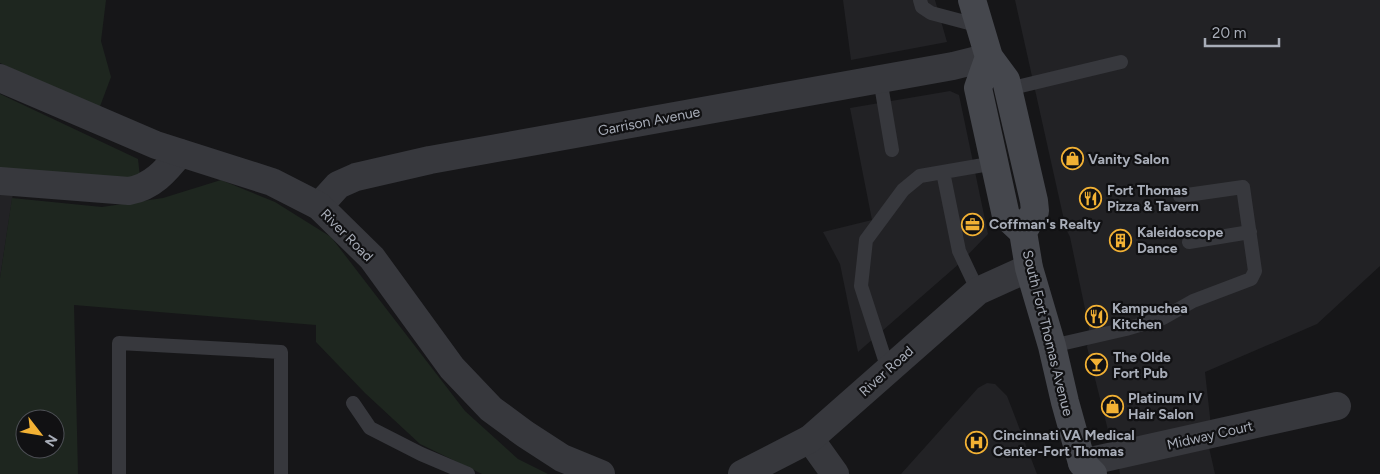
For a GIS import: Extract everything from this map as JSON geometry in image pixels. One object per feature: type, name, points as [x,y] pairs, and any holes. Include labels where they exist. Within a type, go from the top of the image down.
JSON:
[{"type":"main road","name":"South Fort Thomas Avenue","points":[[972,0],[989,57],[1006,80],[1035,206],[1035,211],[1023,232]]},
{"type":"main road","name":"South Fort Thomas Avenue","points":[[989,57],[978,88],[1006,216],[1023,232],[1029,268],[1085,470]]},
{"type":"street","name":"Garrison Avenue","points":[[319,206],[338,185],[356,178],[430,160],[953,66],[989,57]]},
{"type":"street","name":"River Road","points":[[0,78],[112,128],[180,153],[272,182],[319,206],[372,258],[452,368],[491,409],[562,458],[601,474]]},
{"type":"street","points":[[0,181],[105,191],[143,189],[164,173],[180,153]]},
{"type":"street","name":"River Road","points":[[742,474],[810,439],[888,368],[978,291],[1029,268]]},
{"type":"street","name":"Midway Court","points":[[1085,470],[1337,406]]},
{"type":"street","points":[[810,439],[835,474]]},
{"type":"lane","points":[[920,0],[922,7],[931,13],[980,26]]},
{"type":"lane","points":[[1008,89],[1121,62]]},
{"type":"lane","points":[[880,79],[892,150]]},
{"type":"lane","points":[[888,368],[861,286],[866,240],[903,190],[920,176],[995,163]]},
{"type":"lane","points":[[943,172],[959,250],[978,291]]},
{"type":"lane","points":[[1052,346],[1126,329],[1163,318],[1193,301],[1251,279],[1255,270],[1243,187],[1180,196]]},
{"type":"lane","points":[[1189,242],[1250,232]]},
{"type":"lane","points":[[119,474],[119,343],[281,352],[281,474]]},
{"type":"lane","points":[[353,403],[370,428],[421,454],[468,474]]},
{"type":"shaded area","points":[[0,0],[106,0],[101,41],[111,77],[99,109],[0,63]]},
{"type":"shaded area","points":[[843,0],[935,0],[947,42],[851,60]]},
{"type":"shaded area","points":[[1015,0],[1380,0],[1380,266],[1317,324],[1205,372],[1211,426],[1112,446],[1087,347],[1089,328]]},
{"type":"shaded area","points":[[950,91],[959,95],[988,234],[960,263],[858,352],[840,264],[823,232],[872,220],[850,108]]},
{"type":"shaded area","points":[[0,94],[138,159],[140,177],[116,182],[0,173]]},
{"type":"shaded area","points":[[0,173],[16,174],[0,278]]},
{"type":"shaded area","points":[[221,180],[275,202],[331,237],[465,411],[518,459],[548,474],[482,474],[420,444],[365,393],[316,342],[316,325],[74,305],[78,474],[0,474],[0,278],[12,198],[102,207],[163,198]]},
{"type":"shaded area","name":"Cincinnati VA Medical Center-Fort Thomas","points":[[987,383],[995,384],[1007,396],[1037,474],[901,474],[978,388]]},
{"type":"shaded area","points":[[1208,443],[1215,474],[1120,474],[1118,463]]},
{"type":"place","name":"Vanity Salon","points":[[1072,159]]},
{"type":"place","name":"Fort Thomas Pizza & Tavern","points":[[1091,198]]},
{"type":"place","name":"Coffman's Realty","points":[[973,224]]},
{"type":"place","name":"Kaleidoscope Dance","points":[[1121,240]]},
{"type":"place","name":"Kampuchea Kitchen","points":[[1096,316]]},
{"type":"place","name":"The Olde Fort Pub","points":[[1097,365]]},
{"type":"place","name":"Platinum IV Hair Salon","points":[[1112,406]]},
{"type":"place","name":"Cincinnati VA Medical Center-Fort Thomas","points":[[977,443]]}]
